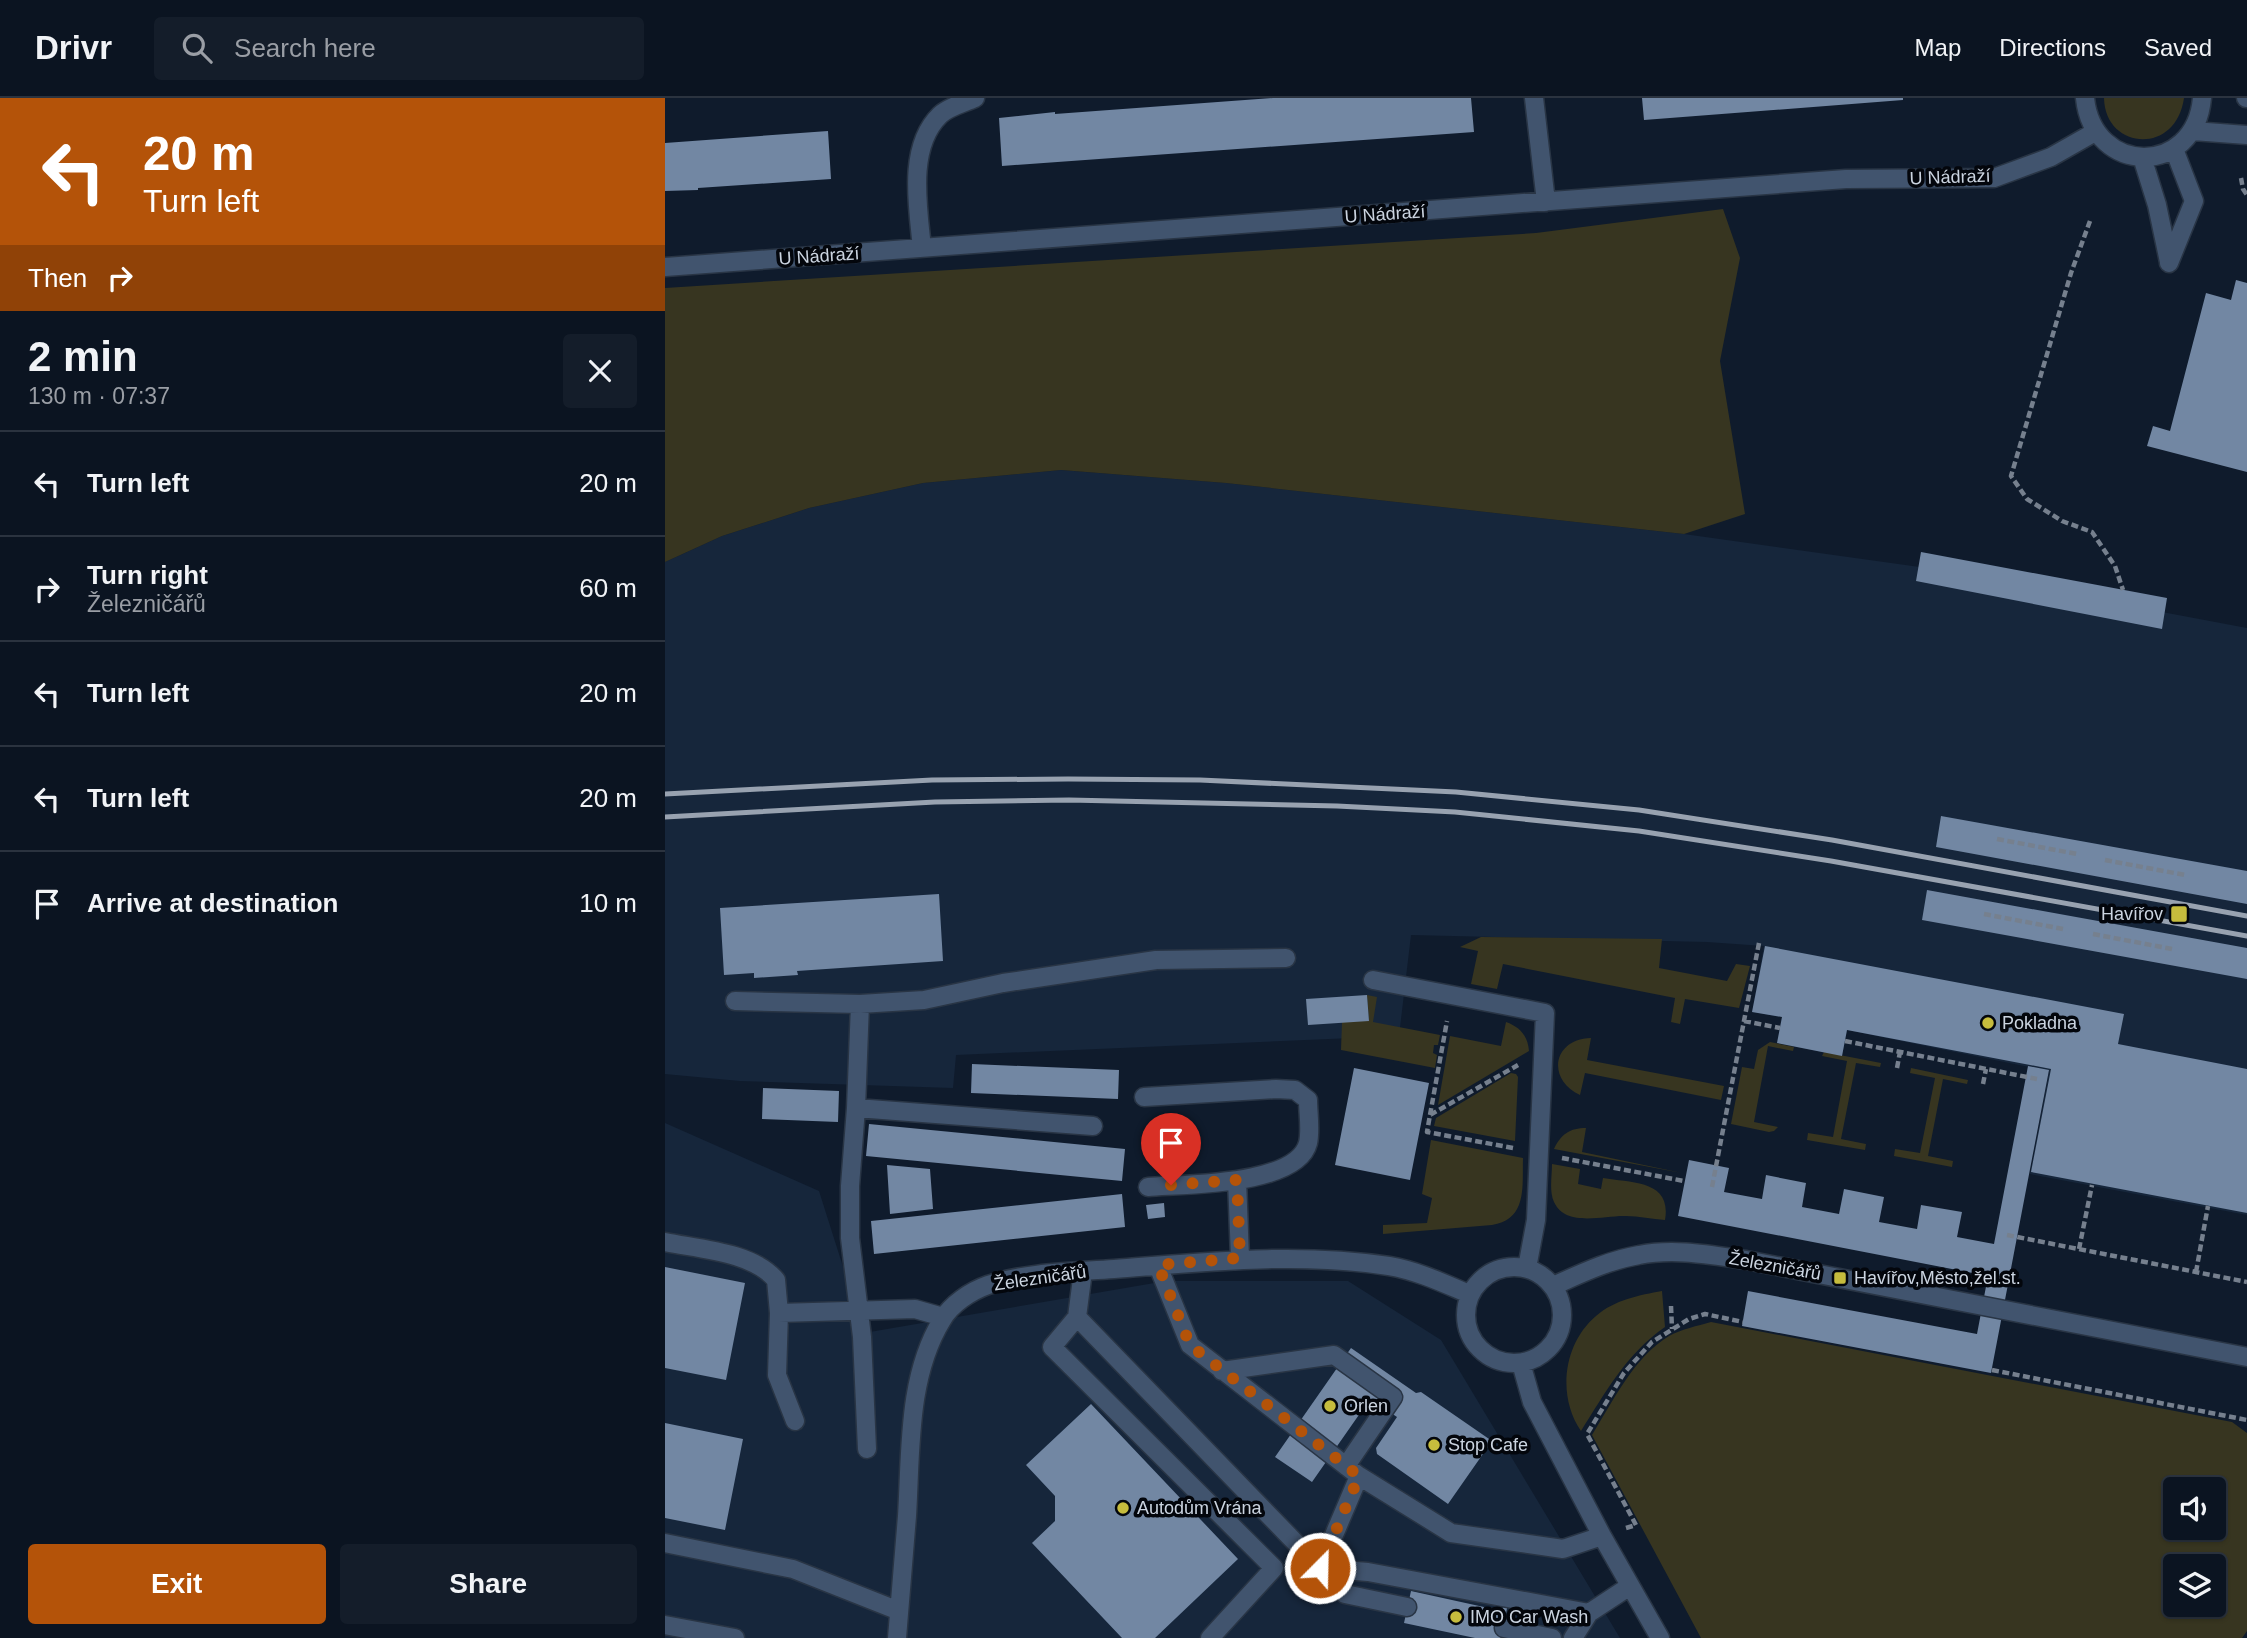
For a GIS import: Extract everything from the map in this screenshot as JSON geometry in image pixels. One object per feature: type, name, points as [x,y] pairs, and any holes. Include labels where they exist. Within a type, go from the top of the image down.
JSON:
[{"type":"street","points":[[922,248],[916,175],[923,142],[940,114],[975,98]]},
{"type":"street","points":[[1534,98],[1546,202]]},
{"type":"street","points":[[2085,98],[2087,114],[2095,132],[2108,145],[2124,154],[2142,157],[2159,156],[2174,149],[2193,131],[2202,98]]},
{"type":"street","points":[[2193,131],[2247,135]]},
{"type":"street","name":"U Nádraží","points":[[665,267],[1846,180],[1994,178],[2051,157],[2095,132]]},
{"type":"street","points":[[2142,157],[2157,205],[2169,263],[2194,201],[2174,149]]},
{"type":"street","points":[[735,1001],[860,1004],[924,1000],[1003,983],[1156,960],[1286,958]]},
{"type":"street","points":[[1374,981],[1545,1013],[1536,1220],[1527,1268]]},
{"type":"street","points":[[860,1004],[850,1186],[850,1238],[862,1337],[867,1449]]},
{"type":"street","points":[[1144,1097],[1276,1089],[1295,1090],[1308,1100],[1308,1144],[1299,1157],[1280,1170],[1237,1180],[1149,1187]]},
{"type":"street","points":[[856,1108],[1093,1126]]},
{"type":"street","points":[[1237,1180],[1240,1258]]},
{"type":"street","points":[[665,1241],[741,1258],[759,1265],[776,1280],[779,1313],[777,1375],[795,1421]]},
{"type":"street","name":"Železničářů","points":[[1552,1286],[1597,1267],[1638,1255],[1690,1252],[1746,1260],[2247,1357]]},
{"type":"street","name":"Železničářů","points":[[897,1638],[913,1414],[930,1342],[943,1317],[957,1302],[987,1285],[1031,1276],[1240,1258],[1307,1258],[1390,1266],[1425,1275],[1469,1294]]},
{"type":"street","points":[[1158,1265],[1190,1345],[1353,1471],[1451,1533],[1563,1549],[1602,1536]]},
{"type":"street","points":[[1513,1266],[1527,1268],[1545,1278],[1552,1286],[1562,1308],[1559,1333],[1544,1353],[1521,1363],[1508,1363],[1495,1360],[1475,1344],[1468,1332],[1465,1307],[1469,1294],[1487,1273],[1513,1266]]},
{"type":"street","points":[[1083,1271],[1077,1317],[1052,1347],[1274,1568],[1210,1638]]},
{"type":"street","points":[[779,1313],[915,1309],[943,1317]]},
{"type":"street","points":[[1077,1317],[1345,1594],[1407,1607]]},
{"type":"street","points":[[1222,1371],[1334,1355],[1393,1397],[1353,1471],[1320,1568]]},
{"type":"street","points":[[1521,1363],[1532,1402],[1602,1536],[1660,1638]]},
{"type":"street","points":[[665,1543],[793,1569],[899,1611]]},
{"type":"street","points":[[1320,1568],[1368,1572],[1590,1613]]},
{"type":"street","points":[[1573,1638],[1590,1613],[1630,1586]]},
{"type":"street","points":[[665,1625],[735,1638]]},
{"type":"street","points":[[1504,1628],[1552,1638]]},
{"type":"path","points":[[2241,178],[2247,195]]},
{"type":"path","points":[[2090,220],[2071,273],[2011,476],[2027,499],[2062,521],[2092,532],[2115,566],[2123,590]]},
{"type":"path","points":[[1997,839],[2077,854]]},
{"type":"path","points":[[2105,860],[2185,875]]},
{"type":"path","points":[[1984,914],[2063,929]]},
{"type":"path","points":[[2093,934],[2172,949]]},
{"type":"path","points":[[1712,1187],[1759,943]]},
{"type":"path","points":[[1452,996],[1426,1132],[1513,1148]]},
{"type":"path","points":[[1744,1021],[1780,1028]]},
{"type":"path","points":[[1845,1041],[2037,1079]]},
{"type":"path","points":[[1897,1068],[1900,1052]]},
{"type":"path","points":[[1430,1115],[1524,1062],[1524,1075]]},
{"type":"path","points":[[1983,1084],[1986,1069]]},
{"type":"path","points":[[1561,1158],[1684,1181]]},
{"type":"path","points":[[2080,1249],[2092,1185]]},
{"type":"path","points":[[2196,1272],[2208,1206]]},
{"type":"path","points":[[2007,1235],[2247,1282]]},
{"type":"path","points":[[1671,1306],[1672,1329]]},
{"type":"path","points":[[1602,1536],[1636,1525],[1587,1434],[1625,1373],[1652,1342],[1689,1319],[1705,1314],[1742,1322]]},
{"type":"path","points":[[1992,1370],[2247,1420]]},
{"type":"shaded area","points":[[2104,98],[2184,98],[2178,117],[2168,130],[2155,137],[2141,139],[2128,136],[2116,128],[2107,115]]},
{"type":"shaded area","points":[[1723,209],[1740,258],[1720,361],[1745,514],[1684,534],[1226,483],[1061,470],[923,483],[809,508],[722,536],[665,562],[665,288],[1536,233]]},
{"type":"shaded area","points":[[1061,470],[1226,483],[1684,534],[1934,569],[2247,628],[2247,1215],[2030,1174],[2049,1071],[1847,1030],[1842,1056],[1777,1043],[1782,1017],[1752,1012],[1764,946],[1707,942],[1411,935],[1399,1036],[956,1055],[953,1088],[740,1081],[665,1074],[665,562],[722,536],[809,508],[923,483]]},
{"type":"shaded area","points":[[1481,937],[1662,939],[1659,968],[1727,981],[1736,964],[1750,966],[1739,1008],[1685,999],[1680,1024],[1671,1022],[1675,998],[1503,964],[1497,989],[1471,984],[1478,951],[1460,947]]},
{"type":"shaded area","points":[[1367,995],[1377,997],[1373,1022],[1440,1035],[1438,1045],[1434,1045],[1433,1053],[1437,1055],[1435,1068],[1341,1050],[1342,1022],[1369,1020]]},
{"type":"shaded area","points":[[1506,1022],[1522,1033],[1529,1051],[1438,1105],[1450,1036],[1501,1046]]},
{"type":"shaded area","points":[[1591,1038],[1587,1060],[1724,1086],[1721,1100],[1585,1073],[1580,1095],[1562,1079],[1559,1061],[1568,1045]]},
{"type":"shaded area","points":[[1770,1042],[1794,1047],[1793,1051],[1768,1046],[1754,1122],[1778,1127],[1769,1132],[1731,1124],[1742,1067],[1754,1069],[1758,1050]]},
{"type":"shaded area","points":[[1824,1052],[1881,1063],[1880,1067],[1856,1063],[1841,1139],[1866,1144],[1865,1150],[1807,1140],[1808,1133],[1833,1137],[1847,1061],[1822,1056]]},
{"type":"shaded area","points":[[1911,1068],[1968,1080],[1967,1084],[1943,1079],[1928,1156],[1953,1161],[1952,1167],[1894,1156],[1895,1149],[1920,1153],[1935,1078],[1910,1073]]},
{"type":"shaded area","points":[[1511,1073],[1518,1077],[1515,1141],[1434,1126],[1436,1118]]},
{"type":"shaded area","points":[[665,1123],[819,1191],[864,1333],[1166,1281],[1348,1281],[1441,1340],[1620,1638],[665,1638]]},
{"type":"shaded area","points":[[1586,1128],[1582,1152],[1682,1173],[1554,1149],[1567,1133]]},
{"type":"shaded area","points":[[1431,1140],[1523,1158],[1521,1200],[1512,1216],[1504,1222],[1492,1225],[1383,1234],[1383,1225],[1427,1223],[1432,1198],[1422,1194]]},
{"type":"shaded area","points":[[1552,1164],[1580,1169],[1578,1184],[1601,1189],[1603,1178],[1637,1183],[1656,1190],[1666,1207],[1665,1220],[1626,1216],[1576,1218],[1567,1215],[1552,1198]]},
{"type":"shaded area","points":[[1662,1291],[1665,1327],[1651,1337],[1628,1361],[1581,1431],[1573,1417],[1566,1387],[1570,1355],[1576,1341],[1603,1310],[1636,1296]]},
{"type":"shaded area","points":[[1711,1322],[2232,1422],[2247,1433],[2247,1631],[2242,1638],[1701,1638],[1592,1435],[1625,1381],[1645,1356],[1669,1336]]},
{"type":"building","points":[[1273,98],[1471,98],[1474,132],[1002,166],[999,118]]},
{"type":"building","points":[[1642,98],[1903,98],[1903,100],[1644,120]]},
{"type":"building","points":[[828,131],[831,179],[665,191],[665,143]]},
{"type":"building","points":[[2236,280],[2247,283],[2247,472],[2147,446],[2153,426],[2170,431],[2206,293],[2231,300]]},
{"type":"building","points":[[1921,552],[2167,598],[2162,629],[1916,581]]},
{"type":"building","points":[[1941,816],[2247,871],[2247,904],[1936,847]]},
{"type":"building","points":[[1927,890],[2247,948],[2247,979],[1922,920]]},
{"type":"building","points":[[939,894],[943,961],[797,971],[798,975],[754,978],[754,973],[724,975],[720,908]]},
{"type":"building","points":[[1765,946],[2124,1014],[2118,1044],[2247,1069],[2247,1213],[2031,1172],[2051,1069],[1847,1030],[1842,1056],[1777,1043],[1782,1017],[1752,1012]]},
{"type":"building","points":[[1367,995],[1369,1021],[1308,1025],[1306,999]]},
{"type":"building","points":[[972,1064],[1119,1070],[1118,1099],[971,1093]]},
{"type":"building","points":[[2028,1066],[2049,1070],[1991,1373],[1742,1326],[1748,1291],[1977,1334],[1988,1276],[1678,1216],[1689,1160],[1729,1168],[1724,1192],[1762,1199],[1766,1175],[1806,1183],[1802,1207],[1839,1214],[1844,1189],[1884,1197],[1879,1222],[1917,1229],[1921,1205],[1962,1212],[1957,1237],[1994,1244]]},
{"type":"building","points":[[1354,1068],[1429,1083],[1410,1180],[1335,1165]]},
{"type":"building","points":[[763,1088],[839,1091],[838,1122],[762,1119]]},
{"type":"building","points":[[869,1124],[1125,1149],[1122,1181],[866,1156]]},
{"type":"building","points":[[887,1165],[930,1169],[933,1209],[890,1214]]},
{"type":"building","points":[[1122,1194],[1125,1227],[874,1254],[871,1221]]},
{"type":"building","points":[[1164,1203],[1165,1217],[1148,1219],[1146,1205]]},
{"type":"building","points":[[665,1267],[745,1283],[726,1380],[665,1368]]},
{"type":"building","points":[[1351,1348],[1492,1441],[1448,1504],[1377,1454],[1376,1448],[1397,1417],[1370,1399],[1312,1482],[1275,1457]]},
{"type":"building","name":"Autodům Vrána","points":[[1091,1404],[1238,1559],[1155,1638],[1122,1638],[1032,1543],[1055,1521],[1055,1496],[1026,1465]]},
{"type":"building","points":[[665,1423],[743,1439],[725,1530],[665,1518]]},
{"type":"building","name":"IMO Car Wash","points":[[1411,1591],[1502,1611],[1503,1607],[1507,1608],[1502,1638],[1475,1638],[1404,1623]]},
{"type":"railway","points":[[665,794],[932,780],[1068,779],[1200,780],[1456,792],[1639,810],[1832,840],[2247,916]]},
{"type":"railway","points":[[665,817],[935,802],[1069,800],[1337,806],[1455,812],[1639,831],[1831,861],[2247,936]]},
{"type":"place","name":"Havířov","points":[[2179,914]]},
{"type":"place","name":"Pokladna","points":[[1988,1023]]},
{"type":"place","name":"Havířov,Město,žel.st.","points":[[1840,1278]]},
{"type":"place","name":"Orlen","points":[[1330,1406]]},
{"type":"place","name":"Stop Cafe","points":[[1434,1445]]},
{"type":"place","name":"Autodům Vrána","points":[[1123,1508]]},
{"type":"place","name":"IMO Car Wash","points":[[1456,1617]]},
{"type":"route","points":[[1171,1185],[1237,1180],[1240,1258],[1158,1265],[1190,1345],[1359,1476],[1320,1568]]}]
